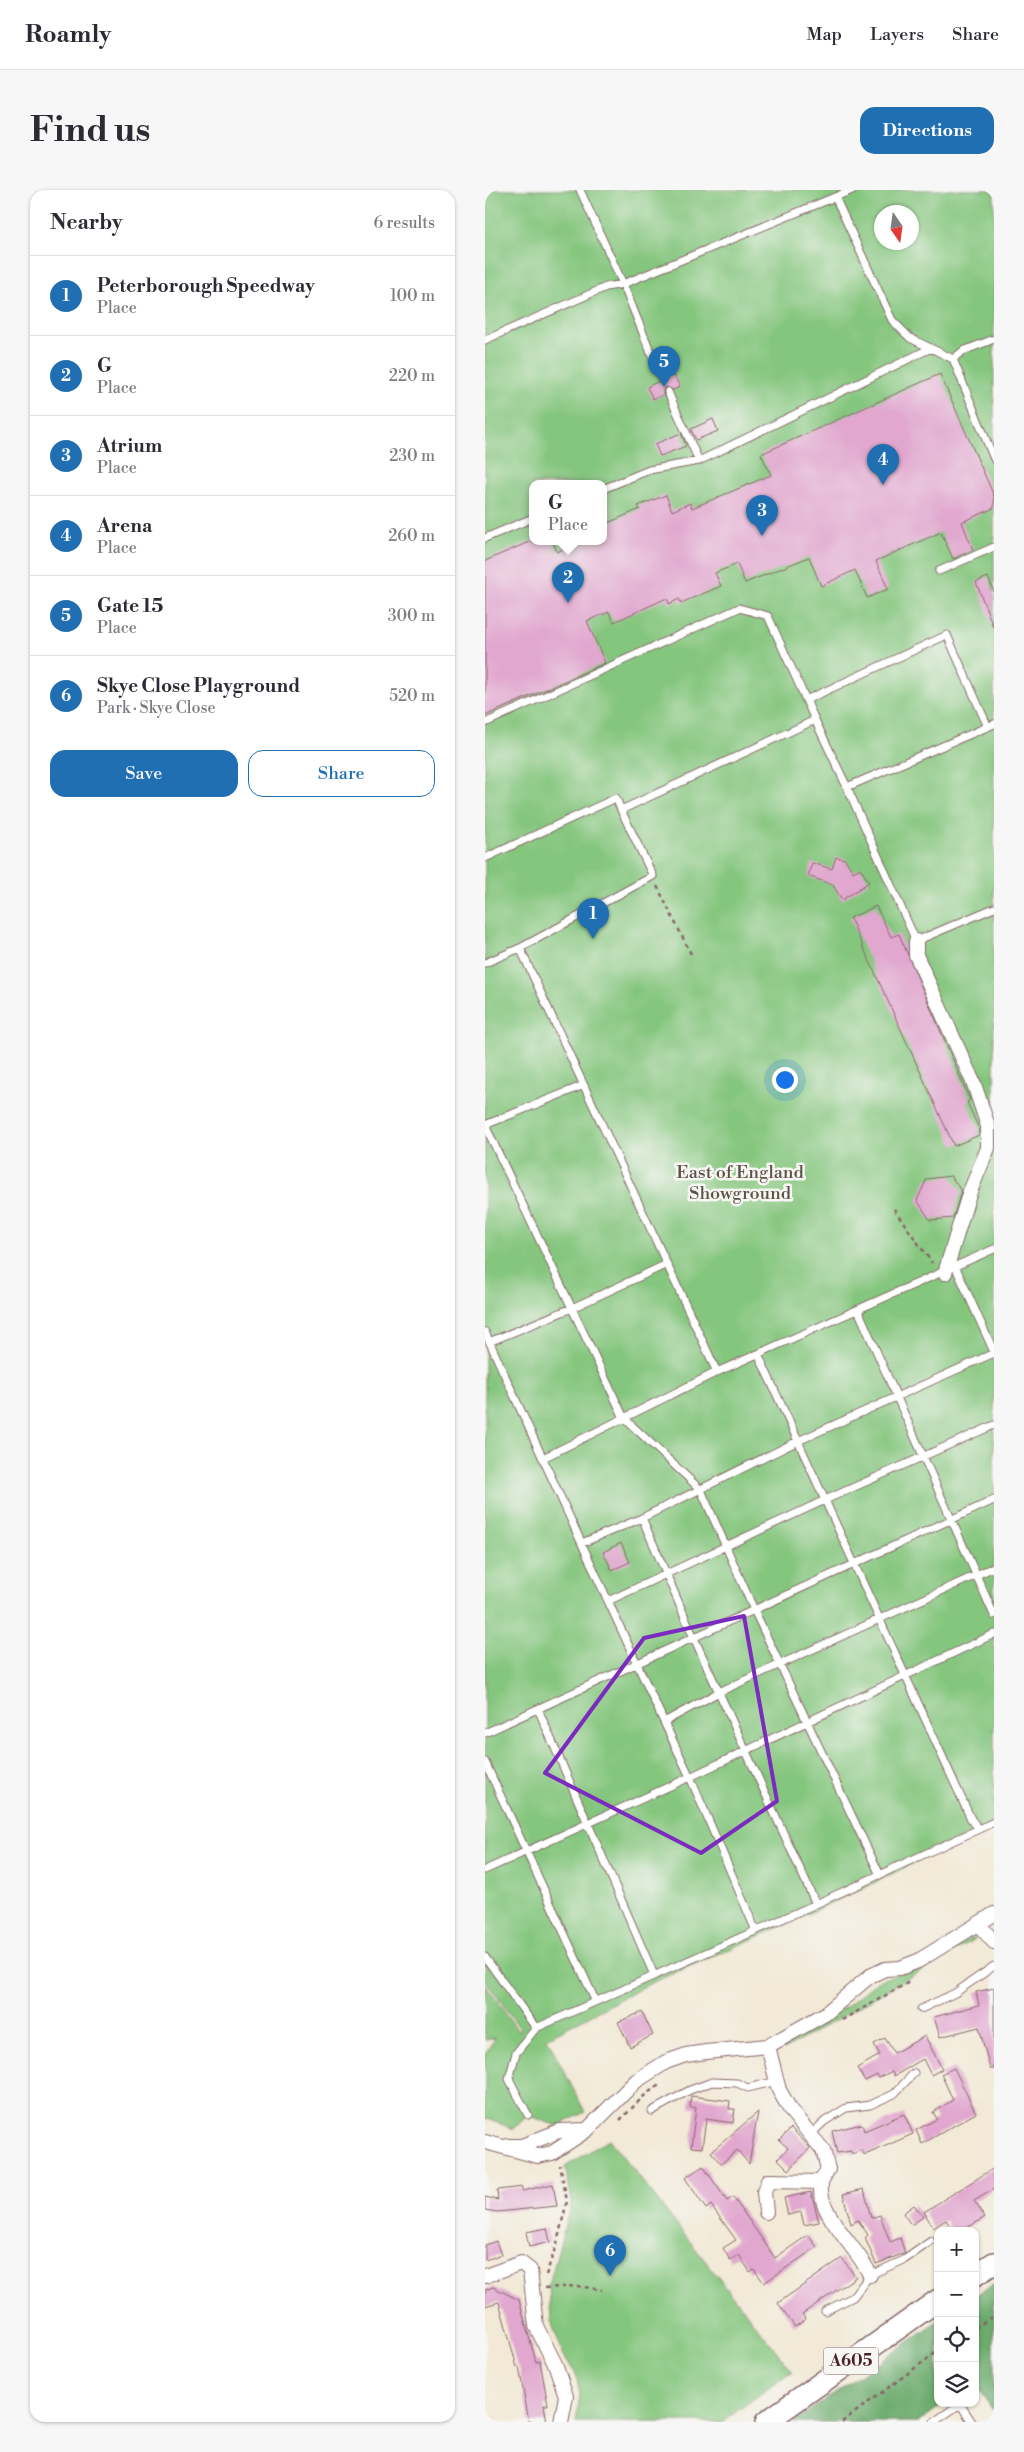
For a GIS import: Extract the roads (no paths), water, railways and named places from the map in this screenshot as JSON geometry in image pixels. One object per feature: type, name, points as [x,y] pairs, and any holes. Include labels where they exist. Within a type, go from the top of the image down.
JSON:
[{"type":"main road","points":[[979,2272],[994,2263]]},
{"type":"main road","name":"A605","points":[[766,2422],[934,2303]]},
{"type":"street","points":[[916,941],[916,955],[974,1084],[988,1126],[991,1153],[969,1194],[950,1270]]},
{"type":"street","points":[[491,2144],[538,2156],[552,2153],[587,2130],[636,2082],[666,2062],[686,2055],[768,2046],[825,2014],[870,1976],[885,1969],[900,1968],[918,1961],[994,1914]]},
{"type":"street","points":[[979,1925],[994,1942]]},
{"type":"street","points":[[768,2046],[777,2081],[791,2111],[823,2150],[828,2169],[821,2182],[823,2203],[836,2225],[865,2263],[870,2276]]},
{"type":"street","points":[[765,2212],[764,2192],[768,2181],[821,2182]]},
{"type":"street","points":[[485,2276],[521,2263],[530,2270],[536,2326],[556,2366],[566,2396],[561,2422]]},
{"type":"lane","points":[[580,190],[623,284],[663,380]]},
{"type":"lane","points":[[485,340],[607,287],[623,284],[852,190]]},
{"type":"lane","points":[[835,197],[892,320],[910,338],[953,359],[994,459]]},
{"type":"lane","points":[[953,359],[963,351],[994,339]]},
{"type":"lane","points":[[607,487],[649,470],[699,461],[931,348]]},
{"type":"lane","points":[[668,392],[699,461]]},
{"type":"lane","points":[[485,538],[529,520]]},
{"type":"lane","points":[[939,571],[994,547]]},
{"type":"lane","points":[[485,723],[739,608],[768,616],[916,941],[994,908]]},
{"type":"lane","points":[[805,700],[947,635],[991,725],[847,787]]},
{"type":"lane","points":[[621,810],[815,720]]},
{"type":"lane","points":[[485,858],[615,798],[653,876],[520,948],[485,963]]},
{"type":"lane","points":[[520,948],[717,1372]]},
{"type":"lane","points":[[584,1085],[485,1125],[624,1418],[701,1490],[779,1664],[880,1875]]},
{"type":"lane","points":[[543,1458],[717,1372],[759,1356],[994,1250]]},
{"type":"lane","points":[[489,1342],[572,1308],[667,1264]]},
{"type":"lane","points":[[582,1543],[642,1518],[798,1441],[994,1353],[950,1270]]},
{"type":"lane","points":[[858,1310],[994,1615]]},
{"type":"lane","points":[[485,1332],[636,1664],[691,1777],[756,1931]]},
{"type":"lane","points":[[759,1356],[971,1818],[979,1829]]},
{"type":"lane","points":[[608,1601],[923,1455],[994,1425]]},
{"type":"lane","points":[[485,1733],[994,1500]]},
{"type":"lane","points":[[642,1518],[694,1638],[816,1904]]},
{"type":"lane","points":[[664,1722],[719,1692],[994,1567]]},
{"type":"lane","points":[[485,1870],[691,1777],[994,1634]]},
{"type":"lane","points":[[538,1709],[654,1975]]},
{"type":"lane","points":[[485,1762],[527,1851],[557,1922],[595,2000]]},
{"type":"lane","points":[[528,2115],[509,2078],[516,2053],[536,2028],[595,2000],[756,1931],[994,1822]]},
{"type":"lane","points":[[485,1958],[536,2028]]},
{"type":"lane","points":[[921,2009],[955,1993],[994,1966]]},
{"type":"lane","points":[[810,2135],[825,2120],[846,2108],[869,2105],[894,2094],[914,2073]]},
{"type":"lane","points":[[653,2111],[690,2090],[711,2082],[737,2083],[748,2088],[777,2081]]},
{"type":"lane","points":[[825,2311],[853,2297],[870,2276],[904,2260],[931,2242]]},
{"type":"lane","points":[[935,2422],[960,2404],[972,2422]]},
{"type":"place","name":"Gate 15","points":[[664,387]]},
{"type":"place","name":"Arena","points":[[883,485]]},
{"type":"place","name":"Atrium","points":[[762,536]]},
{"type":"place","name":"G","points":[[568,603]]},
{"type":"place","name":"Peterborough Speedway","points":[[593,939]]},
{"type":"place","name":"Skye Close Playground","points":[[610,2276]]},
{"type":"park label","name":"East of England Showground","points":[[740,1182]]}]
